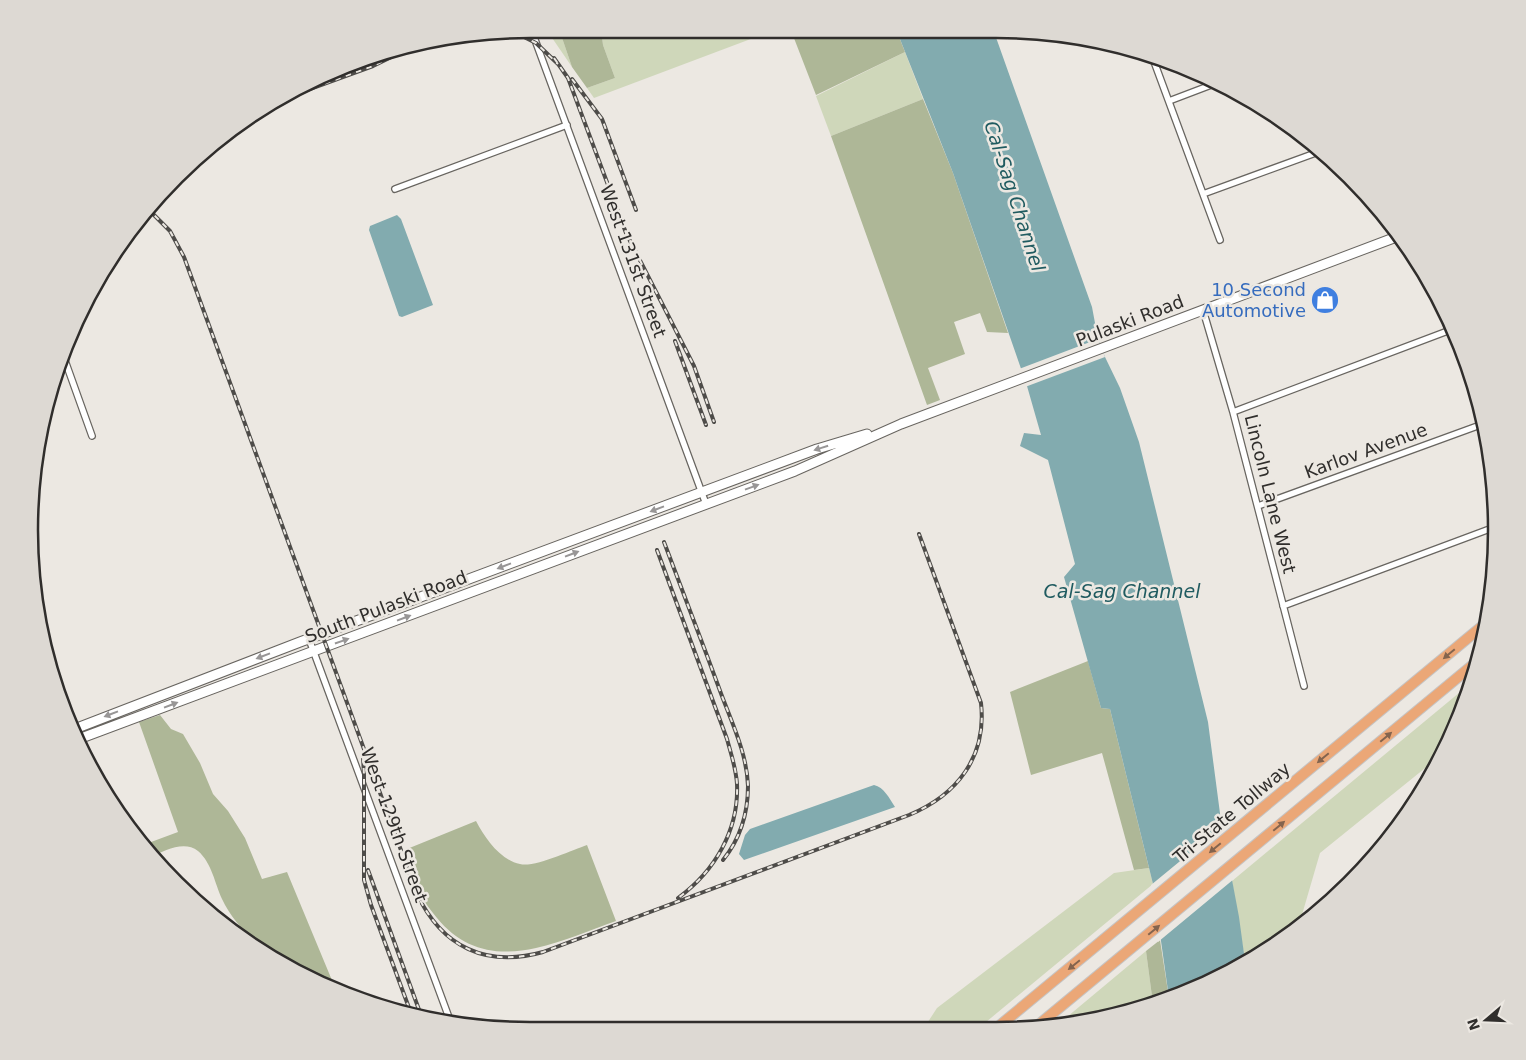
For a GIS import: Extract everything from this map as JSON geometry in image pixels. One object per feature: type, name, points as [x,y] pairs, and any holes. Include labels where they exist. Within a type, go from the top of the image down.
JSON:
[{"type":"highway","name":"Tri-State Tollway","points":[[1004,1022],[1478,629]]},
{"type":"highway","points":[[1045,1019],[1468,669]]},
{"type":"main road","name":"Pulaski Road","points":[[706,504],[821,461],[901,424],[1393,238]]},
{"type":"main road","name":"Pulaski Road","points":[[702,492],[817,449],[901,424]]},
{"type":"main road","name":"South Pulaski Road","points":[[79,727],[702,492]]},
{"type":"main road","name":"South Pulaski Road","points":[[83,737],[706,504]]},
{"type":"street","name":"West 131st Street","points":[[534,38],[706,504]]},
{"type":"street","points":[[1155,64],[1220,240]]},
{"type":"street","points":[[1169,101],[1209,86]]},
{"type":"street","points":[[395,189],[567,125]]},
{"type":"street","points":[[1203,194],[1314,154]]},
{"type":"street","name":"Lincoln Lane West","points":[[1204,310],[1233,412],[1304,686]]},
{"type":"street","points":[[1233,412],[1446,331]]},
{"type":"street","points":[[66,366],[92,436]]},
{"type":"street","name":"Karlov Avenue","points":[[1258,506],[1477,426]]},
{"type":"street","points":[[1283,606],[1488,530]]},
{"type":"street","name":"West 129th Street","points":[[309,639],[448,1015]]},
{"type":"green space","points":[[552,38],[562,38],[572,67]]},
{"type":"green space","points":[[562,38],[602,38],[615,78],[587,88],[572,67]]},
{"type":"green space","points":[[602,38],[753,38],[594,98],[587,88],[615,78]]},
{"type":"green space","points":[[794,38],[900,38],[905,52],[816,95]]},
{"type":"green space","points":[[905,52],[923,99],[831,136],[816,96]]},
{"type":"green space","points":[[923,99],[953,173],[1008,333],[987,332],[980,313],[954,322],[965,354],[928,368],[940,400],[927,405],[831,136]]},
{"type":"green space","points":[[1088,661],[1101,708],[1110,709],[1149,868],[1134,870],[1102,753],[1031,775],[1010,692]]},
{"type":"green space","points":[[1461,692],[1451,718],[1429,765],[1320,853],[1302,916],[1244,956],[1232,881]]},
{"type":"green space","points":[[160,715],[171,729],[183,734],[200,763],[213,794],[228,811],[245,838],[262,879],[287,872],[332,981],[284,957],[245,931],[229,912],[207,861],[198,851],[187,846],[180,846],[159,854],[150,843],[178,832],[139,722]]},
{"type":"green space","points":[[476,821],[489,841],[500,853],[513,862],[520,864],[526,865],[543,861],[587,845],[616,921],[556,943],[522,951],[494,951],[469,944],[458,937],[447,929],[423,899],[414,877],[407,849]]},
{"type":"green space","points":[[1149,868],[1153,884],[986,1022],[928,1022],[937,1008],[1114,873]]},
{"type":"green space","points":[[1160,940],[1168,991],[1152,997],[1146,951]]},
{"type":"green space","points":[[1146,951],[1152,997],[1123,1006],[1067,1017]]},
{"type":"water","name":"Cal-Sag Channel","points":[[900,38],[996,38],[1092,307],[1098,339],[1120,388],[1139,442],[1208,722],[1221,821],[1244,956],[1214,972],[1168,991],[1153,884],[1110,709],[1101,708],[1064,577],[1075,564],[1048,460],[1020,446],[1024,433],[1041,435],[1027,386],[953,173]]},
{"type":"water","points":[[397,215],[401,219],[433,305],[402,317],[399,316],[369,230],[370,226]]},
{"type":"water","points":[[874,785],[883,790],[895,807],[744,860],[739,854],[745,835],[750,829]]},
{"type":"pier","points":[[1098,339],[1105,357],[1025,387],[1019,369]]},
{"type":"pier","points":[[1224,825],[1234,879],[1158,942],[1151,885]]},
{"type":"railway","points":[[526,38],[536,43],[558,64]]},
{"type":"railway","points":[[554,58],[568,78],[626,233],[694,366],[714,422]]},
{"type":"railway","points":[[311,89],[387,59]]},
{"type":"railway","points":[[572,79],[602,119],[636,210]]},
{"type":"railway","points":[[153,214],[170,231],[184,257],[417,894],[439,928],[453,940],[468,949],[485,955],[503,957],[543,952],[909,815],[941,797],[965,772],[974,757],[982,722],[981,703],[919,534]]},
{"type":"railway","points":[[675,341],[706,425]]},
{"type":"railway","points":[[664,542],[745,761],[748,786],[745,816],[734,843],[723,860]]},
{"type":"railway","points":[[657,550],[727,739],[737,784],[737,801],[734,817],[722,848],[703,875],[678,898]]},
{"type":"railway","points":[[363,757],[364,880],[371,905],[409,1007]]},
{"type":"railway","points":[[368,870],[419,1010]]},
{"type":"place","name":"10 Second Automotive","points":[[1325,300]]}]
